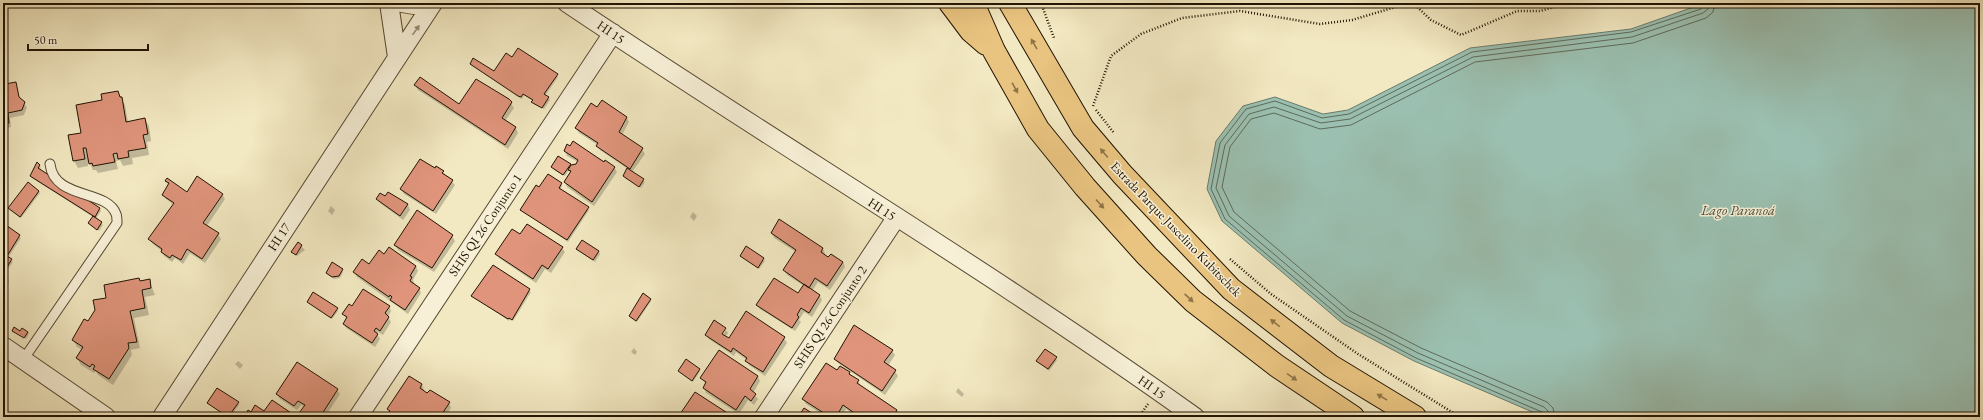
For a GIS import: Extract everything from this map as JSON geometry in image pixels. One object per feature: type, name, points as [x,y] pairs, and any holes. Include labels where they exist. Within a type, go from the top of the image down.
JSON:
[{"type":"highway","points":[[950,3],[971,31],[994,51]]},
{"type":"highway","points":[[973,3],[994,51],[1038,129],[1085,187],[1147,256],[1193,301],[1277,366],[1353,417]]},
{"type":"highway","name":"Estrada Parque Juscelino Kubitschek","points":[[1010,3],[1083,128],[1122,174],[1231,289],[1331,366],[1415,417]]},
{"type":"street","points":[[389,3],[393,21],[397,57]]},
{"type":"street","points":[[402,3],[414,5],[420,3]]},
{"type":"street","name":"HI 17","points":[[162,417],[397,57],[424,19],[433,3]]},
{"type":"street","name":"HI 15","points":[[567,3],[896,218],[1040,309],[1195,417]]},
{"type":"street","name":"SHIS QI 26 Conjunto 1","points":[[358,417],[613,34]]},
{"type":"street","name":"SHIS QI 26 Conjunto 2","points":[[764,417],[896,218]]},
{"type":"street","points":[[3,346],[106,417]]},
{"type":"lane","points":[[23,360],[117,223],[116,214],[108,204],[59,183],[51,174],[50,164]]},
{"type":"path","points":[[1093,106],[1111,56],[1141,34],[1182,18],[1240,12],[1320,24],[1352,20],[1409,3]]},
{"type":"path","points":[[1413,3],[1431,20],[1461,35],[1517,11],[1540,12],[1569,3]]},
{"type":"path","points":[[1088,99],[1117,137]]},
{"type":"path","points":[[1226,255],[1271,294],[1358,354],[1460,417]]},
{"type":"path","points":[[1139,417],[1152,399]]},
{"type":"water","name":"Lago Paranoá","points":[[1705,3],[1980,3],[1980,417],[1544,417],[1414,361],[1342,323],[1222,221],[1207,189],[1216,141],[1243,106],[1275,97],[1323,114],[1348,110],[1470,48],[1631,29]]},
{"type":"building","points":[[518,48],[558,74],[544,94],[549,97],[542,108],[531,102],[533,100],[523,94],[521,97],[518,96],[470,64],[473,58],[494,71],[506,53],[512,57]]},
{"type":"building","points":[[3,74],[5,84],[16,82],[19,97],[25,102],[22,110],[8,113],[9,123],[3,124]]},
{"type":"building","points":[[420,77],[459,104],[476,79],[509,99],[512,102],[502,118],[516,127],[505,145],[414,85]]},
{"type":"building","points":[[118,91],[120,97],[122,97],[126,122],[145,118],[148,134],[143,135],[146,148],[128,151],[129,157],[118,159],[117,153],[113,154],[115,162],[93,166],[92,163],[89,164],[86,148],[83,148],[85,159],[73,161],[68,135],[81,133],[76,105],[102,100],[101,94]]},
{"type":"building","points":[[602,100],[627,117],[619,132],[643,148],[630,169],[596,146],[598,143],[575,128],[591,103],[597,107]]},
{"type":"building","points":[[573,141],[604,162],[605,160],[615,167],[592,202],[564,182],[571,171],[568,170],[571,165],[576,164],[578,160],[564,151],[567,144],[570,146]]},
{"type":"building","points":[[558,156],[571,164],[563,175],[551,167]]},
{"type":"building","points":[[420,159],[435,168],[436,166],[444,171],[442,173],[453,180],[433,211],[400,189]]},
{"type":"building","points":[[37,162],[40,165],[38,168],[100,208],[95,217],[30,176]]},
{"type":"building","points":[[627,168],[644,179],[639,187],[623,176]]},
{"type":"building","points":[[548,174],[562,183],[559,188],[589,207],[567,240],[520,210],[536,185],[539,187]]},
{"type":"building","points":[[197,176],[223,194],[203,223],[219,233],[202,259],[187,249],[181,260],[172,255],[170,258],[161,252],[162,249],[148,239],[174,203],[162,195],[169,183],[165,181],[167,178],[187,192]]},
{"type":"building","points":[[28,182],[39,191],[20,217],[8,208]]},
{"type":"building","points":[[388,192],[408,204],[400,216],[376,199],[380,193],[385,196]]},
{"type":"building","points":[[417,210],[453,235],[432,268],[394,245]]},
{"type":"building","points":[[93,216],[102,222],[97,230],[88,223]]},
{"type":"building","points":[[779,219],[823,248],[821,252],[828,257],[831,254],[843,262],[827,286],[815,278],[809,288],[783,270],[796,250],[771,233]]},
{"type":"building","points":[[3,223],[20,235],[7,256],[12,259],[3,273]]},
{"type":"building","points":[[527,224],[563,247],[548,269],[542,265],[533,279],[495,254],[512,229],[520,234]]},
{"type":"building","points":[[582,240],[599,251],[593,260],[576,249]]},
{"type":"building","points":[[298,242],[302,245],[296,255],[291,252]]},
{"type":"building","points":[[746,246],[764,258],[758,268],[740,256]]},
{"type":"building","points":[[389,247],[416,266],[410,276],[412,277],[410,281],[420,288],[405,310],[390,300],[392,297],[390,295],[389,297],[353,272],[362,259],[369,264],[379,250],[384,254]]},
{"type":"building","points":[[332,262],[343,269],[339,276],[332,277],[326,273]]},
{"type":"building","points":[[493,265],[530,289],[512,320],[471,296]]},
{"type":"building","points":[[139,278],[140,281],[150,279],[151,288],[142,290],[145,308],[130,311],[137,342],[128,343],[129,348],[109,379],[93,369],[95,366],[92,364],[90,367],[76,358],[83,347],[72,340],[84,319],[88,321],[95,310],[93,300],[106,298],[104,285]]},
{"type":"building","points":[[774,278],[798,293],[804,284],[820,295],[809,313],[801,308],[797,315],[799,317],[792,328],[756,305]]},
{"type":"building","points":[[363,289],[390,306],[385,313],[389,317],[380,331],[376,328],[374,331],[378,334],[372,343],[343,324],[347,317],[342,314],[349,304],[352,306]]},
{"type":"building","points":[[313,292],[338,308],[331,318],[307,302]]},
{"type":"building","points":[[643,293],[651,299],[636,321],[629,316]]},
{"type":"building","points":[[746,311],[785,337],[763,372],[745,361],[747,358],[733,348],[731,352],[705,335],[714,320],[726,328],[722,334],[729,338]]},
{"type":"building","points":[[854,325],[893,350],[884,362],[896,370],[882,391],[834,359]]},
{"type":"building","points":[[14,327],[20,331],[22,328],[28,332],[24,338],[12,331]]},
{"type":"building","points":[[1045,349],[1057,357],[1048,369],[1036,361]]},
{"type":"building","points":[[719,350],[758,376],[750,389],[756,394],[751,401],[745,396],[736,410],[703,388],[706,382],[700,378]]},
{"type":"building","points":[[686,359],[700,369],[692,381],[678,371]]},
{"type":"building","points":[[297,362],[338,389],[320,417],[305,417],[299,413],[305,405],[298,401],[294,406],[276,394]]},
{"type":"building","points":[[826,363],[837,370],[840,366],[850,372],[849,374],[859,380],[857,383],[897,410],[893,417],[860,417],[843,405],[836,417],[830,417],[802,399]]},
{"type":"building","points":[[409,376],[422,384],[420,388],[427,393],[430,390],[450,402],[440,417],[395,417],[389,412],[390,411],[387,409]]},
{"type":"building","points":[[217,388],[239,402],[228,417],[207,403]]},
{"type":"building","points":[[695,392],[729,414],[734,417],[678,417]]},
{"type":"building","points":[[272,400],[297,417],[244,417],[248,410],[251,412],[255,405],[264,411]]},
{"type":"building","points":[[804,408],[818,417],[798,417]]}]
